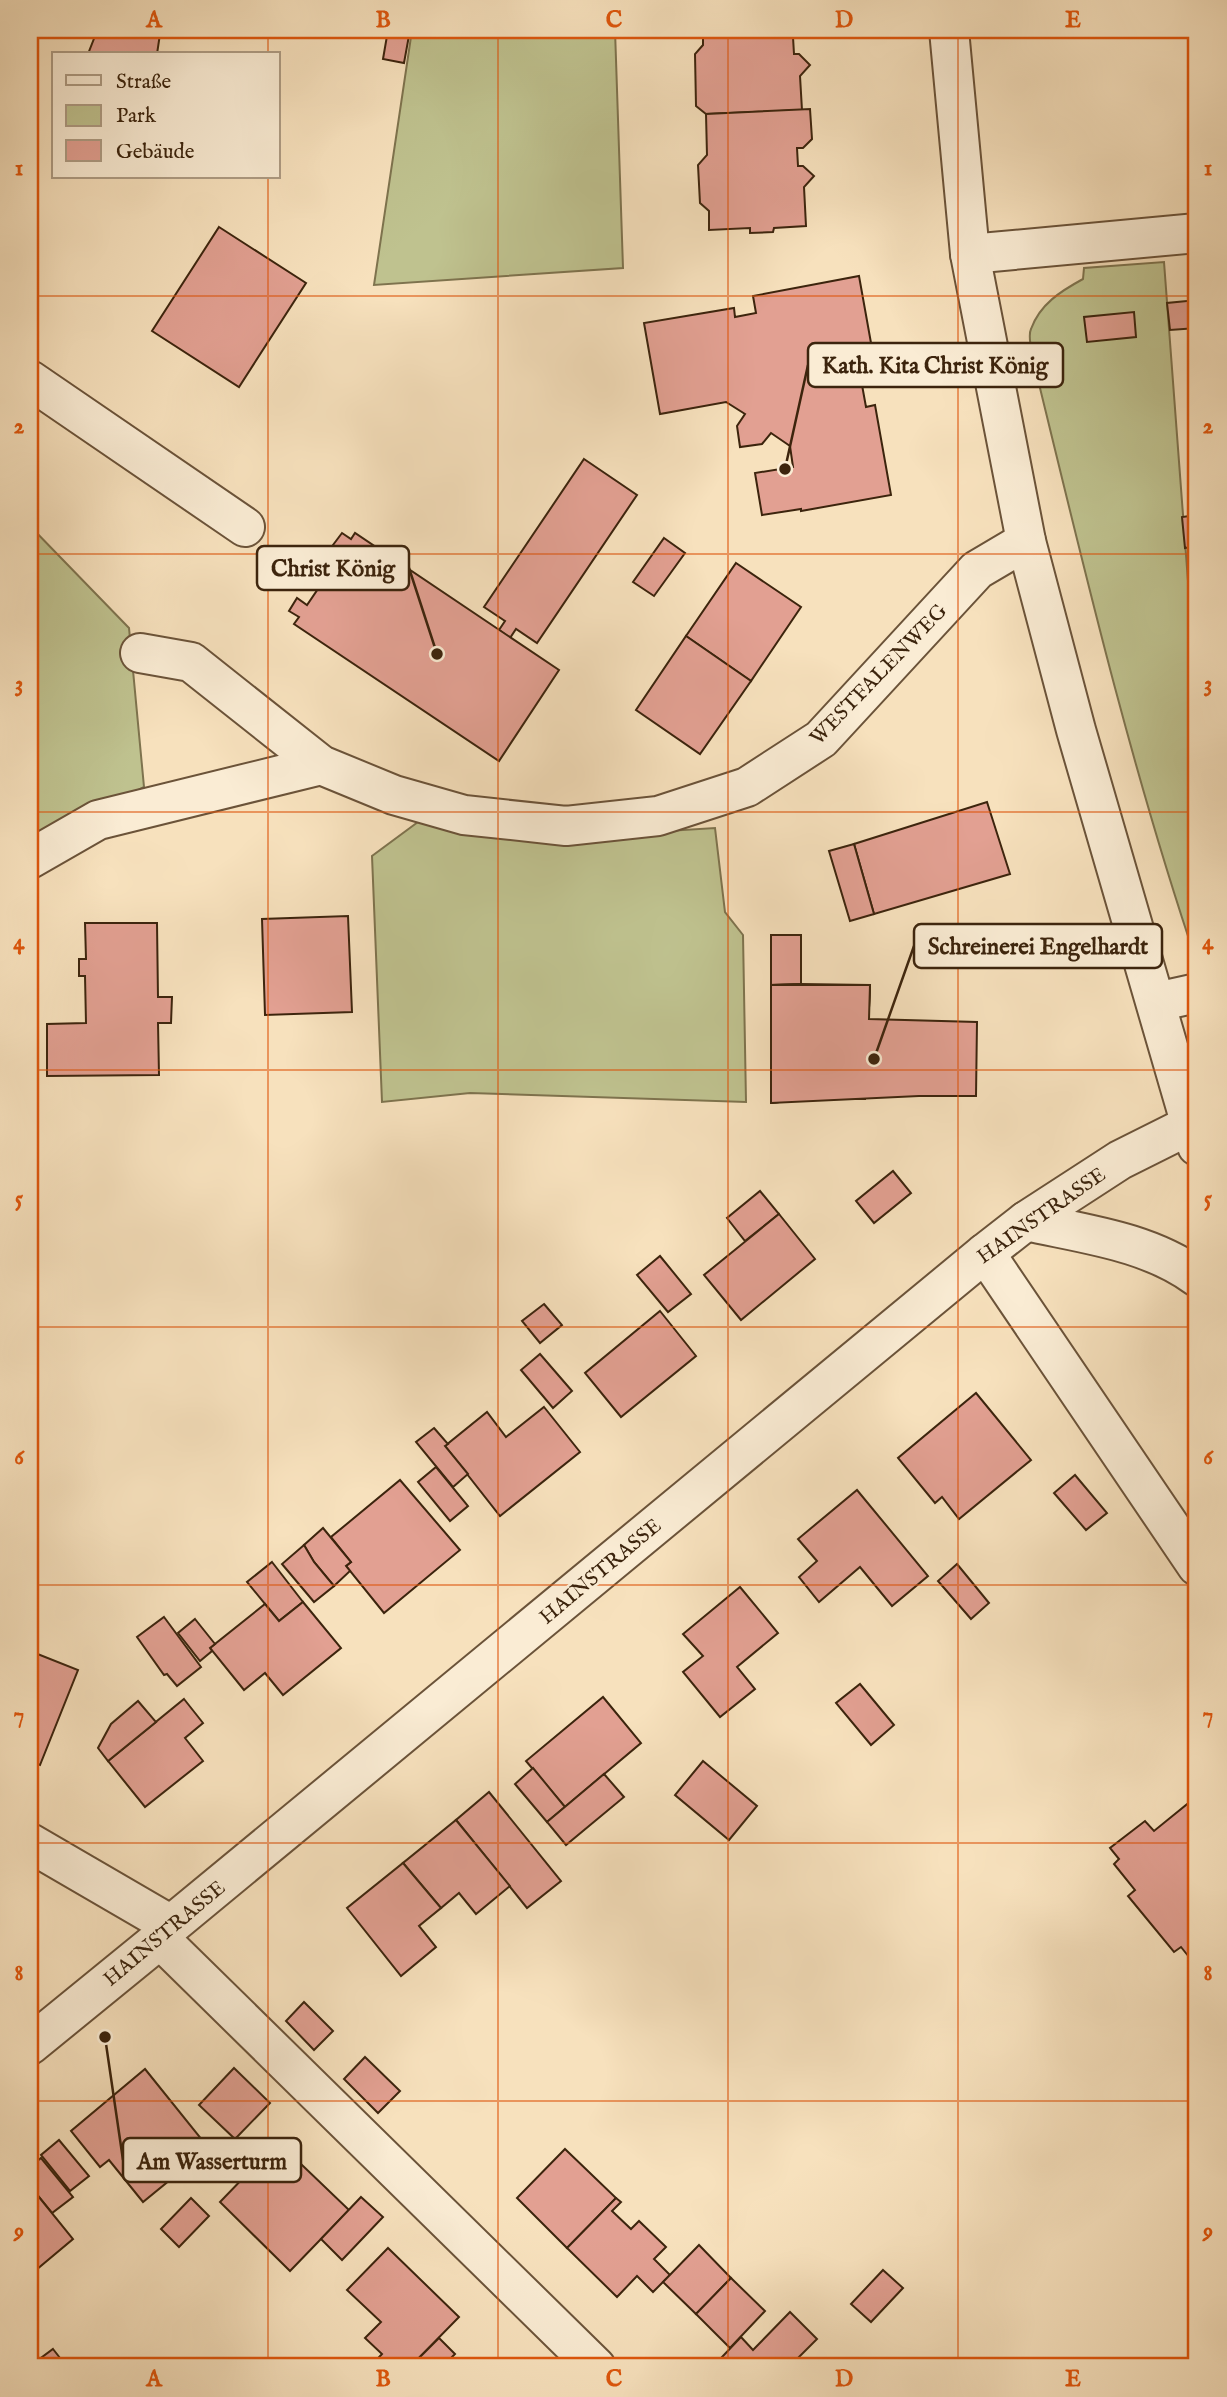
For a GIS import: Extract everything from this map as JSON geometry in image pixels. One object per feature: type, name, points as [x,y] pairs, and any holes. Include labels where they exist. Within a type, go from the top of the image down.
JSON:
[{"type":"street","points":[[949,30],[970,254],[1026,541],[1076,730],[1194,1135]]},
{"type":"street","points":[[970,254],[1197,233]]},
{"type":"street","points":[[30,380],[245,527]]},
{"type":"street","name":"WESTFALENWEG","points":[[140,653],[191,662],[321,765],[394,795],[464,815],[566,827],[658,816],[747,787],[821,739],[977,570],[1026,541]]},
{"type":"street","points":[[30,859],[98,820],[321,765]]},
{"type":"street","points":[[1156,1002],[1197,993]]},
{"type":"street","name":"HAINSTRASSE","points":[[30,2045],[985,1253],[1026,1221],[1120,1160],[1194,1135]]},
{"type":"street","points":[[1026,1221],[1131,1244],[1182,1266],[1197,1277]]},
{"type":"street","points":[[985,1253],[1197,1566]]},
{"type":"street","points":[[30,1843],[165,1932],[596,2367]]},
{"type":"green space","points":[[412,30],[615,30],[623,268],[374,285]]},
{"type":"green space","points":[[1164,262],[1197,701],[1197,963],[1149,811],[1107,658],[1031,351],[1030,337],[1040,312],[1059,294],[1083,279],[1084,268]]},
{"type":"green space","points":[[30,526],[129,628],[144,787],[30,849]]},
{"type":"green space","points":[[422,819],[571,837],[715,828],[725,912],[743,935],[746,1102],[470,1093],[382,1102],[372,856]]},
{"type":"building","points":[[98,30],[260,30],[260,35],[160,34]]},
{"type":"building","points":[[260,30],[317,30],[317,35],[260,35]]},
{"type":"building","points":[[388,30],[410,30],[404,63],[383,59]]},
{"type":"building","points":[[703,30],[806,30],[800,36],[793,37],[794,54],[799,54],[810,65],[800,76],[802,110],[706,114],[696,106],[695,54],[703,45]]},
{"type":"building","points":[[97,31],[160,34],[157,52],[89,52]]},
{"type":"building","points":[[810,109],[812,139],[803,148],[797,148],[798,166],[803,166],[814,176],[804,187],[806,226],[750,233],[750,228],[709,230],[709,211],[700,203],[698,165],[707,155],[706,114]]},
{"type":"building","points":[[219,227],[306,283],[239,387],[152,331]]},
{"type":"building","points":[[859,276],[878,382],[862,385],[866,407],[875,405],[891,495],[762,515],[755,473],[793,467],[790,446],[771,433],[762,444],[740,447],[737,426],[745,414],[726,402],[660,414],[644,323],[734,308],[735,317],[756,313],[753,296]]},
{"type":"building","points":[[1197,300],[1197,328],[1170,330],[1167,303]]},
{"type":"building","points":[[1134,312],[1136,337],[1087,342],[1084,317]]},
{"type":"building","points":[[584,459],[637,495],[537,643],[516,629],[510,638],[499,630],[505,621],[484,607]]},
{"type":"building","points":[[1197,515],[1197,546],[1185,548],[1182,517]]},
{"type":"building","points":[[342,533],[351,539],[355,533],[559,670],[499,761],[294,624],[299,617],[289,611],[297,598],[307,605],[343,552],[333,545]]},
{"type":"building","points":[[664,538],[685,553],[654,596],[633,582]]},
{"type":"building","points":[[736,563],[801,607],[751,681],[686,636]]},
{"type":"building","points":[[1197,595],[1197,653],[1194,653],[1189,596]]},
{"type":"building","points":[[686,636],[751,681],[700,754],[636,710]]},
{"type":"building","points":[[987,802],[1010,874],[874,914],[854,844]]},
{"type":"building","points":[[854,844],[874,914],[850,921],[829,851]]},
{"type":"building","points":[[348,916],[352,1012],[265,1015],[262,919]]},
{"type":"building","points":[[85,923],[157,923],[158,997],[172,997],[171,1023],[158,1023],[159,1075],[47,1076],[47,1024],[86,1023],[85,976],[79,976],[79,959],[86,959]]},
{"type":"building","points":[[771,935],[801,935],[801,984],[771,985]]},
{"type":"building","points":[[771,985],[870,985],[865,1099],[817,1098],[771,1103]]},
{"type":"building","points":[[771,985],[870,985],[865,1099],[817,1098],[771,1103]]},
{"type":"building","points":[[771,985],[870,985],[869,1019],[977,1022],[976,1096],[771,1103]]},
{"type":"building","points":[[893,1171],[911,1193],[874,1223],[856,1201]]},
{"type":"building","points":[[760,1191],[779,1214],[745,1241],[727,1218]]},
{"type":"building","points":[[779,1214],[815,1259],[741,1320],[704,1275]]},
{"type":"building","points":[[660,1256],[691,1294],[668,1312],[637,1275]]},
{"type":"building","points":[[544,1304],[562,1325],[540,1343],[522,1321]]},
{"type":"building","points":[[660,1311],[696,1356],[621,1417],[585,1373]]},
{"type":"building","points":[[540,1354],[572,1391],[553,1408],[521,1370]]},
{"type":"building","points":[[976,1393],[1031,1460],[959,1519],[942,1497],[935,1503],[898,1458]]},
{"type":"building","points":[[544,1407],[580,1452],[500,1516],[445,1446],[487,1412],[506,1437]]},
{"type":"building","points":[[434,1428],[468,1474],[453,1487],[416,1442]]},
{"type":"building","points":[[436,1467],[468,1506],[450,1521],[418,1482]]},
{"type":"building","points":[[1075,1475],[1107,1513],[1086,1530],[1054,1493]]},
{"type":"building","points":[[400,1480],[460,1550],[384,1613],[346,1566],[351,1562],[331,1537]]},
{"type":"building","points":[[857,1490],[928,1576],[892,1606],[860,1567],[819,1602],[799,1577],[817,1561],[798,1539]]},
{"type":"building","points":[[323,1528],[351,1562],[346,1566],[350,1571],[334,1586],[304,1545]]},
{"type":"building","points":[[304,1545],[334,1586],[314,1602],[282,1564]]},
{"type":"building","points":[[272,1562],[303,1602],[279,1621],[247,1582]]},
{"type":"building","points":[[957,1564],[989,1603],[971,1619],[938,1581]]},
{"type":"building","points":[[740,1587],[778,1633],[737,1667],[755,1689],[720,1717],[683,1672],[703,1656],[683,1634]]},
{"type":"building","points":[[303,1602],[341,1648],[283,1695],[265,1673],[244,1690],[210,1648],[265,1604],[279,1621]]},
{"type":"building","points":[[164,1617],[201,1667],[177,1686],[167,1674],[164,1675],[137,1637]]},
{"type":"building","points":[[195,1619],[215,1644],[210,1648],[212,1651],[200,1661],[178,1633]]},
{"type":"building","points":[[30,1651],[78,1670],[40,1765],[30,1761]]},
{"type":"building","points":[[860,1684],[894,1725],[871,1745],[836,1703]]},
{"type":"building","points":[[603,1697],[641,1743],[565,1807],[526,1761]]},
{"type":"building","points":[[184,1699],[203,1723],[185,1738],[203,1761],[145,1807],[108,1761]]},
{"type":"building","points":[[138,1701],[156,1722],[108,1761],[98,1748],[111,1724]]},
{"type":"building","points":[[703,1761],[757,1806],[729,1840],[675,1795]]},
{"type":"building","points":[[533,1768],[565,1807],[547,1822],[515,1784]]},
{"type":"building","points":[[604,1774],[624,1797],[566,1845],[547,1822]]},
{"type":"building","points":[[489,1792],[561,1881],[527,1908],[456,1820]]},
{"type":"building","points":[[1191,1801],[1197,1808],[1197,1967],[1181,1947],[1174,1952],[1128,1896],[1135,1890],[1114,1864],[1119,1859],[1110,1848],[1145,1821],[1154,1831]]},
{"type":"building","points":[[456,1820],[510,1886],[476,1914],[459,1893],[441,1908],[403,1863]]},
{"type":"building","points":[[403,1863],[441,1908],[419,1926],[436,1947],[401,1976],[347,1908]]},
{"type":"building","points":[[304,2002],[333,2031],[314,2050],[286,2021]]},
{"type":"building","points":[[365,2057],[400,2091],[378,2113],[344,2079]]},
{"type":"building","points":[[234,2068],[270,2103],[235,2139],[199,2105]]},
{"type":"building","points":[[145,2069],[207,2146],[143,2202],[109,2160],[100,2167],[71,2131]]},
{"type":"building","points":[[59,2140],[89,2176],[70,2191],[41,2155]]},
{"type":"building","points":[[278,2142],[349,2210],[290,2271],[220,2202]]},
{"type":"building","points":[[565,2149],[616,2198],[567,2248],[517,2198]]},
{"type":"building","points":[[41,2158],[73,2197],[52,2213],[30,2186],[30,2167]]},
{"type":"building","points":[[30,2186],[73,2239],[36,2270],[30,2262]]},
{"type":"building","points":[[361,2197],[383,2217],[342,2260],[321,2239]]},
{"type":"building","points":[[191,2198],[209,2216],[179,2247],[161,2229]]},
{"type":"building","points":[[616,2198],[621,2202],[612,2211],[631,2229],[639,2221],[666,2247],[654,2259],[670,2275],[653,2292],[637,2276],[617,2297],[567,2248]]},
{"type":"building","points":[[699,2245],[731,2278],[696,2314],[663,2282]]},
{"type":"building","points":[[388,2248],[459,2317],[410,2367],[370,2367],[382,2354],[365,2338],[381,2322],[347,2290]]},
{"type":"building","points":[[883,2270],[903,2288],[871,2322],[851,2304]]},
{"type":"building","points":[[731,2278],[765,2311],[730,2348],[696,2314]]},
{"type":"building","points":[[790,2312],[817,2339],[789,2367],[732,2367],[722,2357],[741,2337],[753,2350]]},
{"type":"building","points":[[439,2338],[455,2354],[442,2367],[410,2367]]},
{"type":"building","points":[[53,2349],[67,2367],[30,2367],[30,2366]]},
{"type":"place","name":"Kath. Kita Christ König","points":[[785,469]]},
{"type":"place","name":"Christ König","points":[[437,654]]},
{"type":"place","name":"Schreinerei Engelhardt","points":[[874,1059]]},
{"type":"place","name":"Am Wasserturm","points":[[105,2037]]}]
